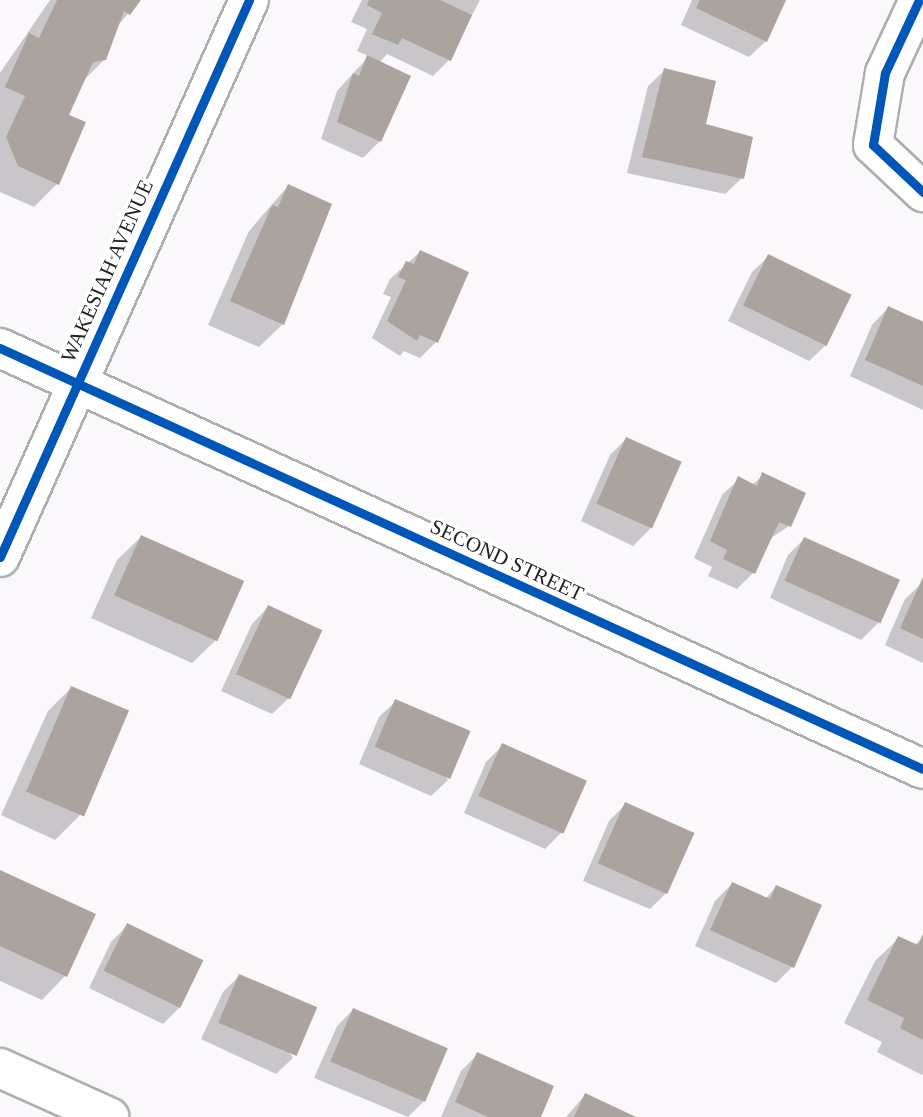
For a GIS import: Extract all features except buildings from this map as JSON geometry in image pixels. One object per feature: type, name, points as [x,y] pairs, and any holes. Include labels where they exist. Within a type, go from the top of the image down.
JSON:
[{"type":"street","name":"WAKESIAH AVENUE","points":[[0,557],[248,0]]},
{"type":"street","points":[[919,0],[885,73],[873,145],[923,192]]},
{"type":"street","name":"SECOND STREET","points":[[0,348],[923,769]]},
{"type":"street","points":[[0,1068],[109,1117]]},
{"type":"cycle path","points":[[0,557],[249,0]]},
{"type":"cycle path","points":[[919,0],[885,73],[873,145],[923,192]]},
{"type":"cycle path","points":[[0,348],[923,769]]}]
